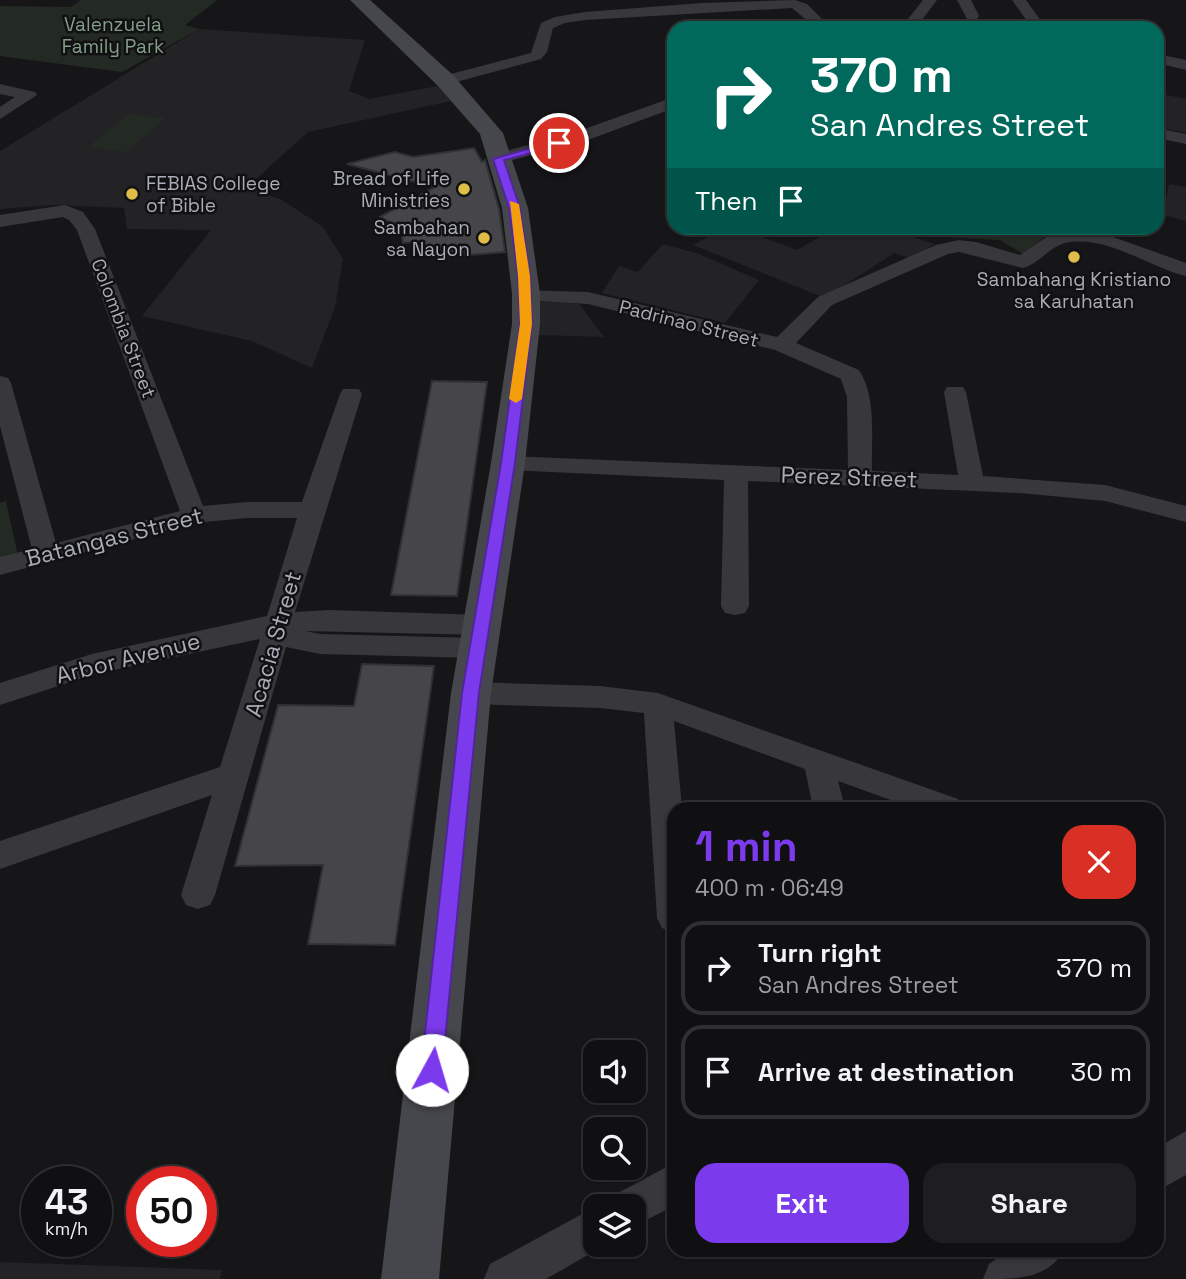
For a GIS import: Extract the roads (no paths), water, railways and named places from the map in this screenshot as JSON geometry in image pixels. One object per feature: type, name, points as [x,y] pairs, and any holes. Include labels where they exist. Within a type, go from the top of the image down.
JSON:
[{"type":"main road","points":[[359,0],[445,80],[491,133],[515,208],[526,294],[526,324],[508,463],[463,636],[471,693],[410,1279]]},
{"type":"street","points":[[915,21],[930,0]]},
{"type":"street","points":[[964,0],[972,16]]},
{"type":"street","points":[[1019,0],[1034,21]]},
{"type":"street","points":[[445,80],[536,56],[540,52],[546,26],[561,20],[707,5],[794,4],[802,7],[817,21]]},
{"type":"street","points":[[1164,60],[1186,65]]},
{"type":"street","points":[[0,89],[29,95],[0,114]]},
{"type":"street","points":[[498,159],[582,136],[667,105]]},
{"type":"street","points":[[1164,134],[1186,139]]},
{"type":"street","name":"Colombia Street","points":[[0,221],[65,211],[76,216],[86,229],[194,515]]},
{"type":"street","name":"Padrinao Street","points":[[526,294],[588,298],[782,345],[825,301],[943,249],[959,246],[1023,262],[1056,239],[1082,236],[1098,239],[1186,270]]},
{"type":"street","points":[[782,345],[851,375],[858,397],[860,478]]},
{"type":"street","points":[[0,383],[46,553]]},
{"type":"street","points":[[955,393],[972,483]]},
{"type":"street","name":"Acacia Street","points":[[198,895],[234,775],[271,629],[351,394]]},
{"type":"street","name":"Perez Street","points":[[508,463],[972,483],[1105,493],[1186,514]]},
{"type":"street","points":[[735,606],[736,472]]},
{"type":"street","name":"Batangas Street","points":[[0,566],[194,515],[247,510],[312,510]]},
{"type":"street","name":"Arbor Avenue","points":[[0,694],[92,664],[212,637],[271,629],[320,644],[463,636]]},
{"type":"street","points":[[471,693],[600,697],[657,704],[931,802]]},
{"type":"street","points":[[657,704],[667,830]]},
{"type":"street","points":[[818,761],[828,802]]},
{"type":"street","points":[[0,855],[234,775]]},
{"type":"street","points":[[1164,1166],[1186,1151]]},
{"type":"street","points":[[646,1199],[667,1187]]},
{"type":"street","points":[[505,1279],[583,1235]]},
{"type":"street","points":[[1004,1279],[1034,1257]]},
{"type":"place","name":"Bread of Life Ministries","points":[[464,189]]},
{"type":"place","name":"FEBIAS College of Bible","points":[[132,194]]},
{"type":"place","name":"Sambahan sa Nayon","points":[[484,238]]},
{"type":"place","name":"Sambahang Kristiano sa Karuhatan","points":[[1074,257]]},
{"type":"park label","name":"Valenzuela Family Park","points":[[113,35]]}]
